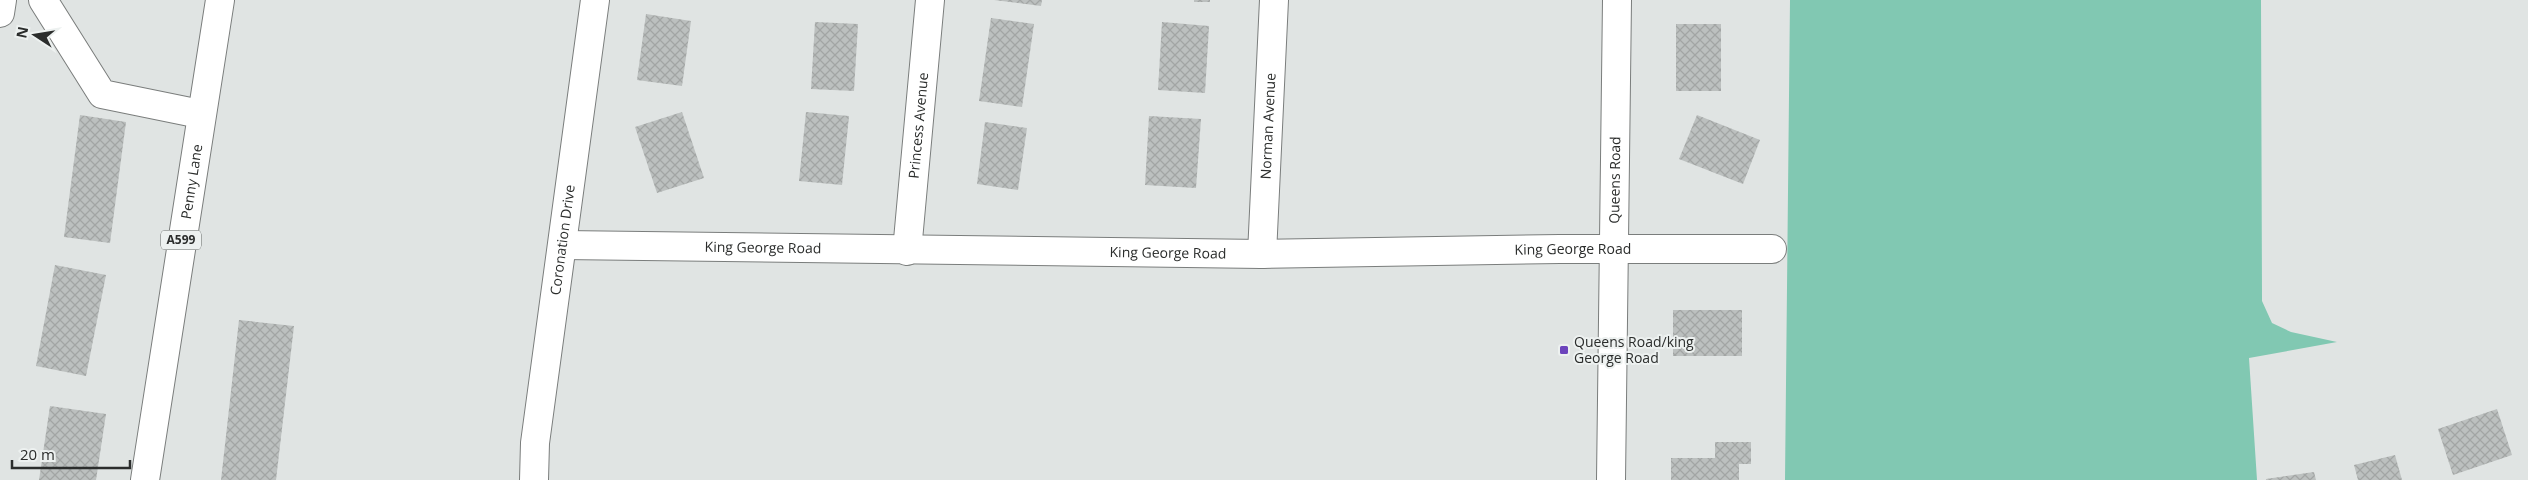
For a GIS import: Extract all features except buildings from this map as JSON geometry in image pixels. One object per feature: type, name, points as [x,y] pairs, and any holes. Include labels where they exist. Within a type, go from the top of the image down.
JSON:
[{"type":"street","points":[[0,13],[2,0]]},
{"type":"street","points":[[43,0],[102,94],[200,114]]},
{"type":"street","name":"Penny Lane","points":[[145,480],[200,114],[220,0]]},
{"type":"street","name":"Coronation Drive","points":[[534,480],[535,442],[595,0]]},
{"type":"street","name":"Princess Avenue","points":[[908,251],[930,0]]},
{"type":"street","name":"Norman Avenue","points":[[1262,254],[1274,0]]},
{"type":"street","name":"Queens Road","points":[[1611,480],[1616,0]]},
{"type":"street","name":"King George Road","points":[[563,245],[908,251],[1262,254],[1613,249],[1772,249]]},
{"type":"green space","points":[[1790,0],[2261,0],[2262,301],[2272,323],[2291,332],[2337,342],[2249,358],[2257,480],[1785,480]]},
{"type":"place","name":"Queens Road/king George Road","points":[[1564,350]]}]
